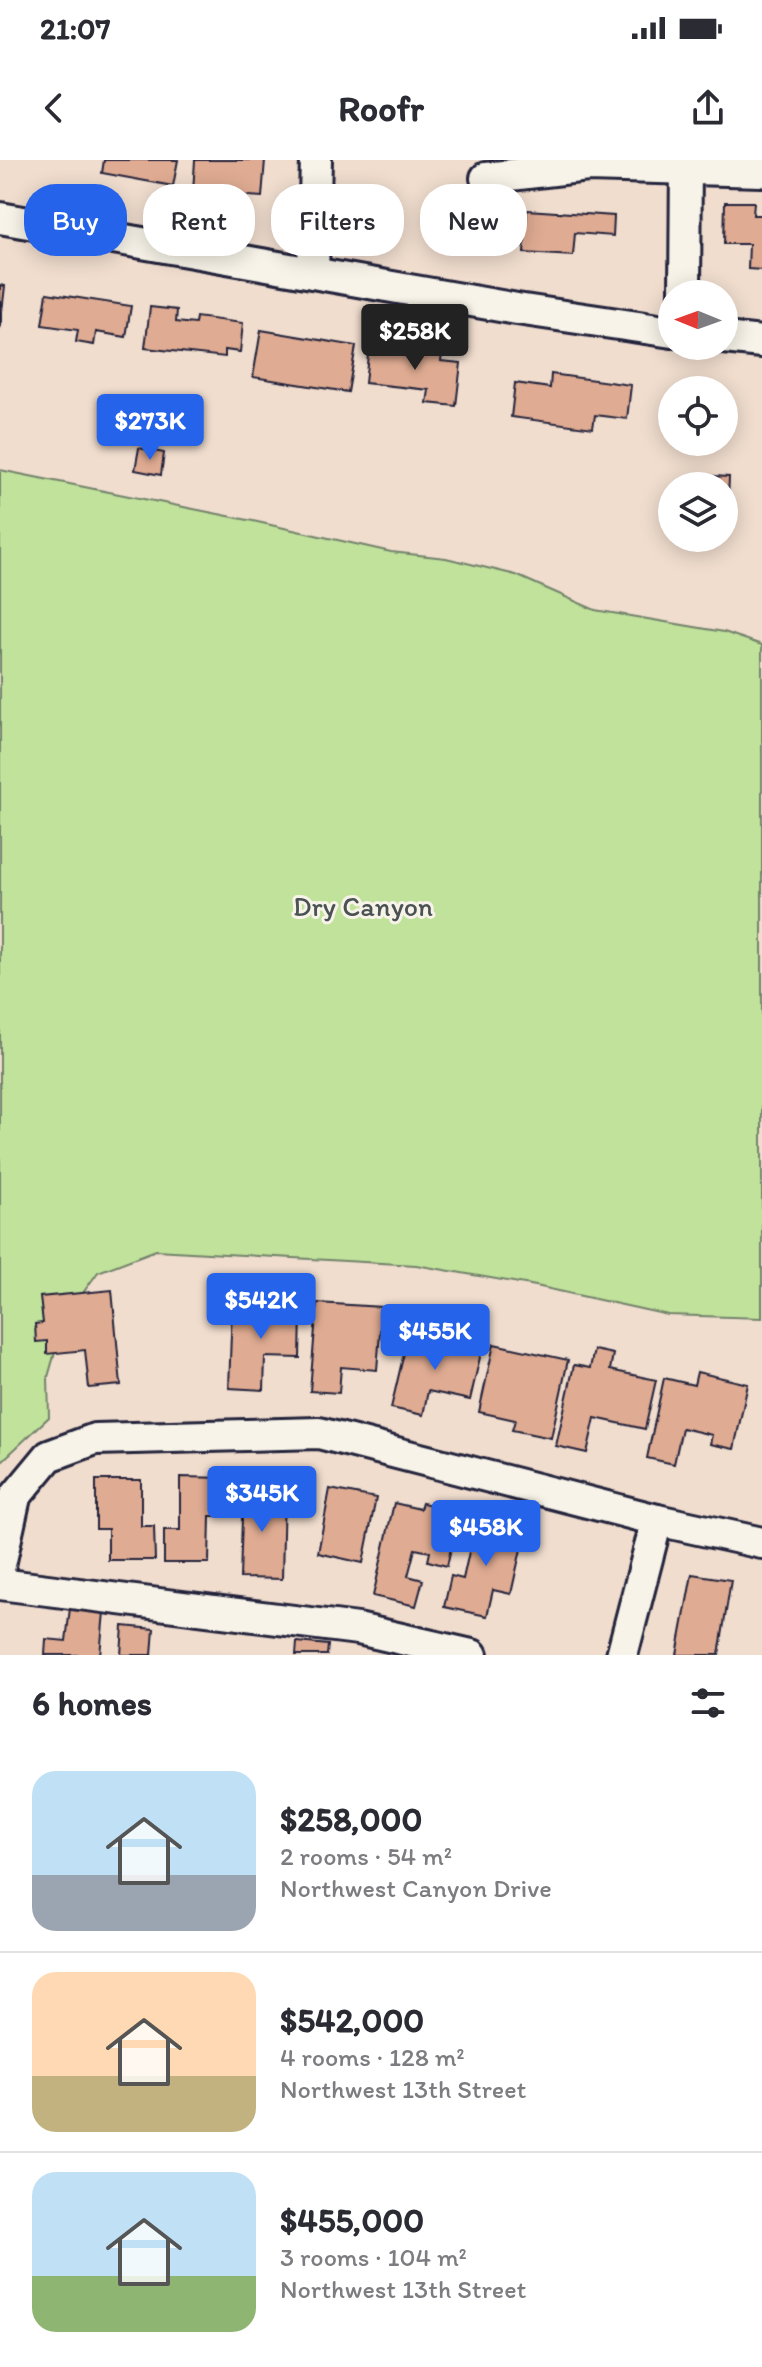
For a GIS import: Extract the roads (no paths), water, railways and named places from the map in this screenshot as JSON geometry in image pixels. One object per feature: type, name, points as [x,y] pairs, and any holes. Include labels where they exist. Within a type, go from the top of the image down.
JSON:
[{"type":"street","points":[[313,273],[316,160]]},
{"type":"street","points":[[486,178],[588,166],[686,165],[762,171]]},
{"type":"street","points":[[685,280],[686,165]]},
{"type":"street","points":[[0,218],[658,330]]},
{"type":"street","points":[[738,339],[762,342]]},
{"type":"street","points":[[0,1565],[15,1497],[49,1456],[95,1439],[319,1433],[657,1520],[762,1543]]},
{"type":"street","points":[[622,1655],[657,1520]]},
{"type":"street","points":[[0,1584],[358,1629],[472,1655]]},
{"type":"park label","name":"Dry Canyon","points":[[363,906]]}]
